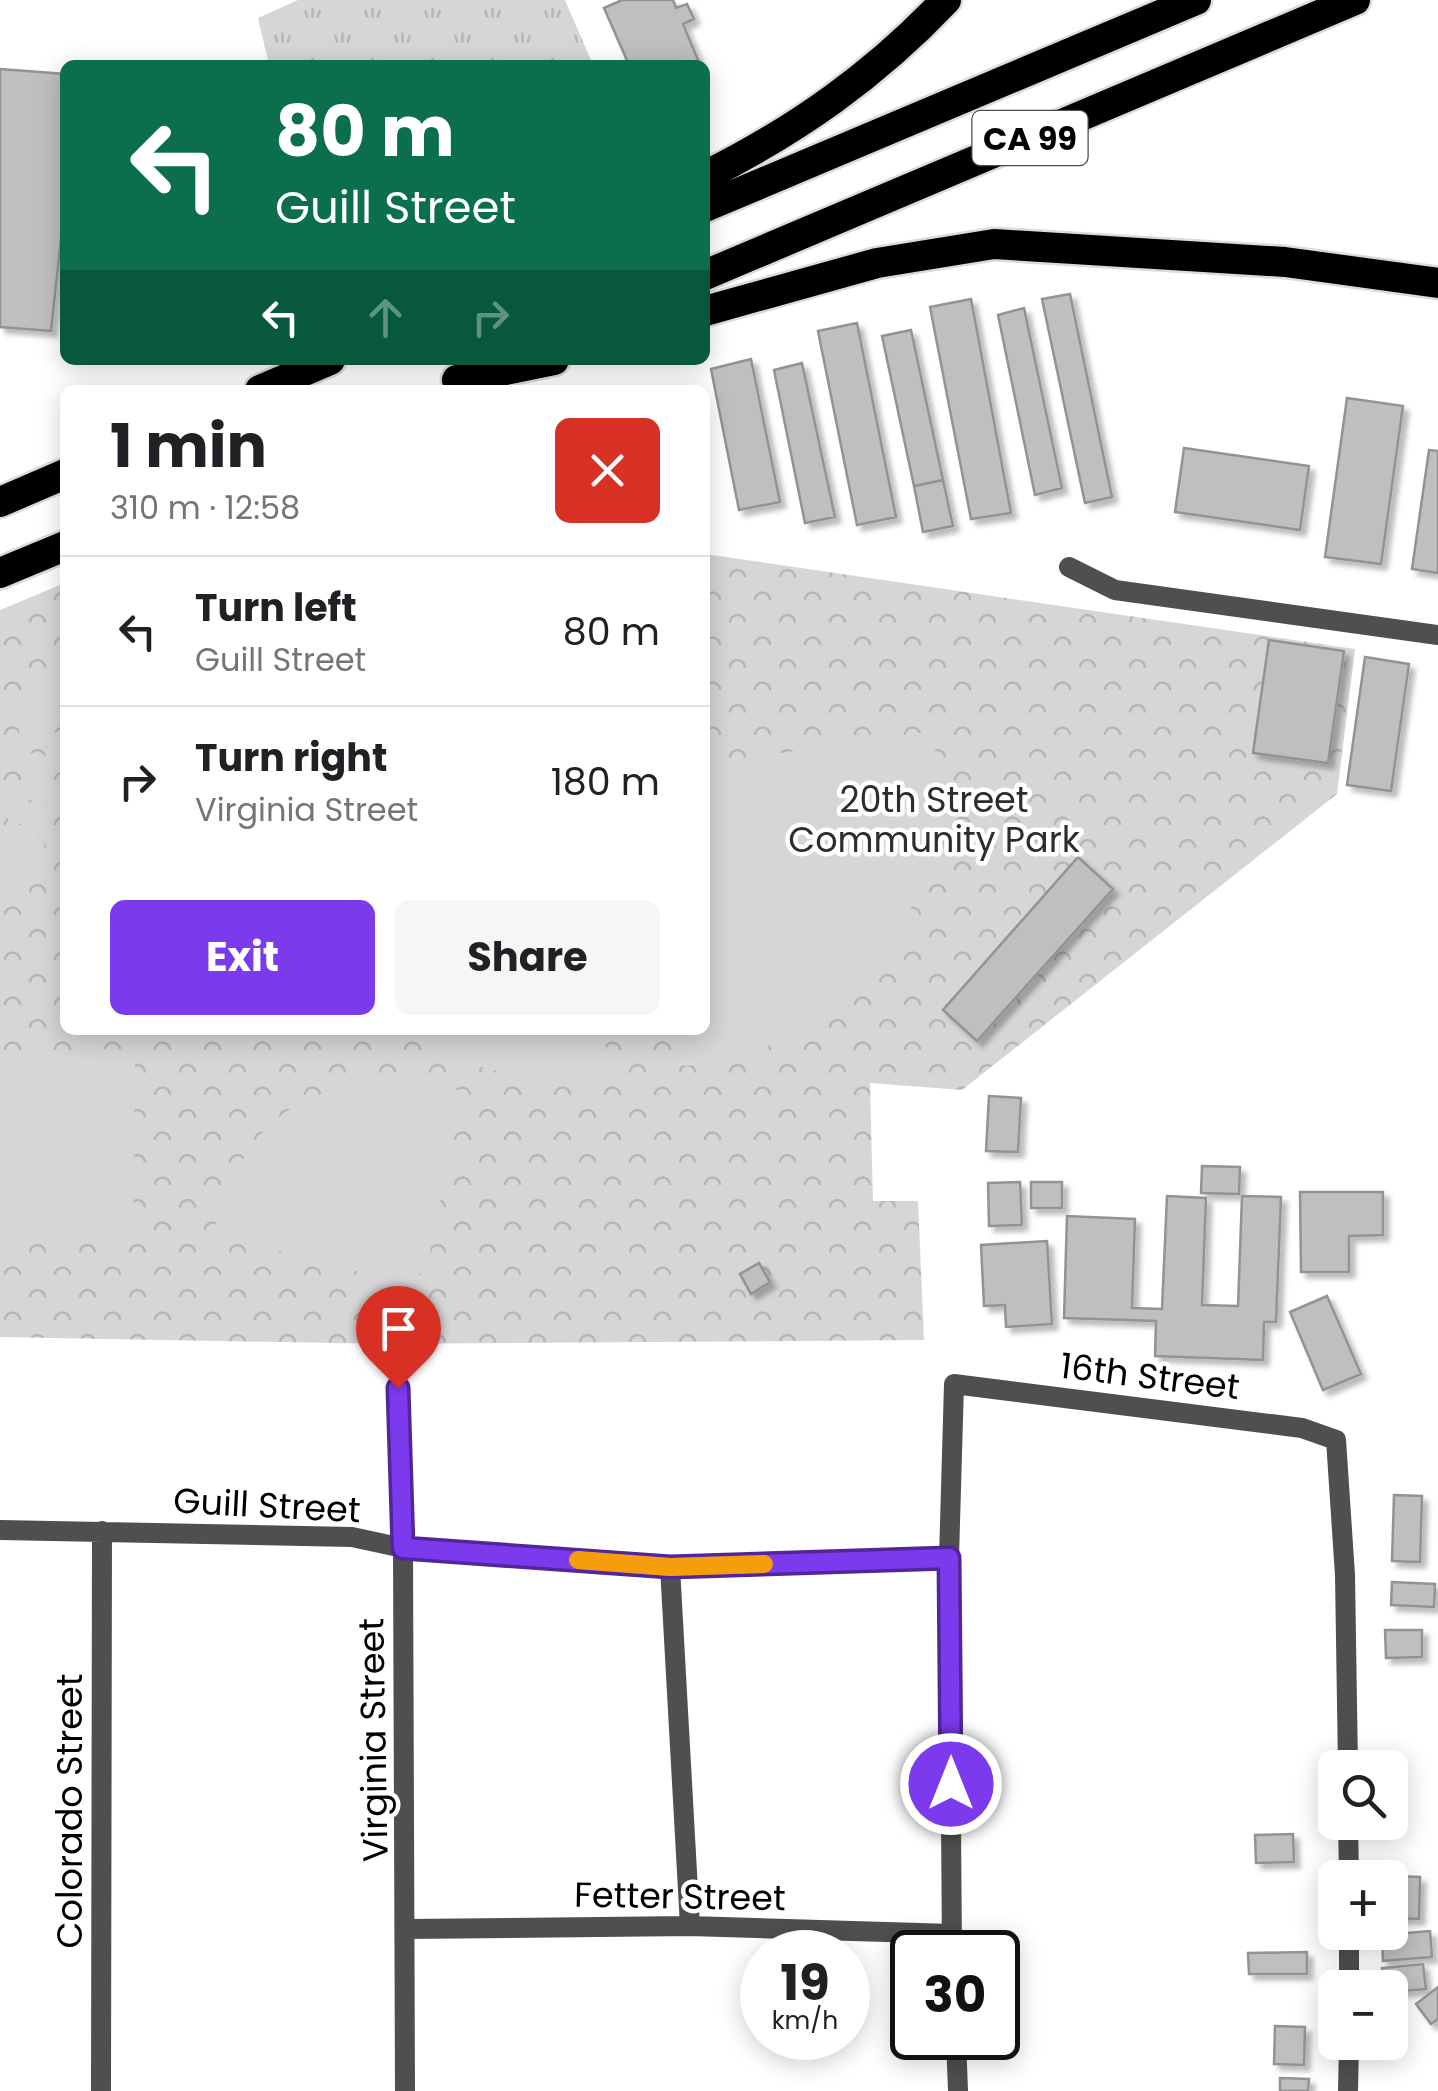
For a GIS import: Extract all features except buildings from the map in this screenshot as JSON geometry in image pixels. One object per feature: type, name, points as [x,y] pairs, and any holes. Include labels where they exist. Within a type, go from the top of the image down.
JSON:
[{"type":"highway","points":[[710,173],[828,106],[900,48],[946,0]]},
{"type":"highway","name":"CA 99","points":[[710,205],[1196,0]]},
{"type":"highway","name":"CA 99","points":[[710,273],[1355,0]]},
{"type":"highway","points":[[710,310],[877,263],[994,244],[1285,262],[1438,283]]},
{"type":"highway","points":[[272,385],[318,365]]},
{"type":"highway","points":[[446,385],[493,365]]},
{"type":"highway","points":[[446,385],[532,365]]},
{"type":"highway","points":[[0,502],[60,476]]},
{"type":"highway","points":[[0,573],[60,548]]},
{"type":"street","points":[[1069,567],[1115,590],[1438,635]]},
{"type":"street","name":"16th Street","points":[[949,1558],[954,1384],[1302,1428],[1336,1440],[1345,1576],[1348,1750]]},
{"type":"street","name":"Virginia Street","points":[[398,1388],[407,1928],[405,2091]]},
{"type":"street","name":"Guill Street","points":[[0,1530],[352,1537],[403,1548],[670,1567],[949,1558]]},
{"type":"street","name":"Colorado Street","points":[[100,2091],[102,1530]]},
{"type":"street","points":[[949,1558],[952,1930]]},
{"type":"street","points":[[670,1567],[690,1926]]},
{"type":"street","name":"Fetter Street","points":[[407,1928],[690,1926],[890,1939]]},
{"type":"street","points":[[957,2060],[958,2091]]},
{"type":"street","points":[[1348,2060],[1348,2091]]},
{"type":"green space","points":[[298,0],[565,0],[591,60],[268,60],[258,18]]},
{"type":"green space","name":"20th Street Community Park","points":[[710,555],[1355,649],[1337,794],[962,1090],[870,1083],[873,1201],[918,1201],[924,1340],[385,1344],[0,1337],[0,610],[60,585],[60,1035],[710,1035]]},
{"type":"green space","points":[[27,674],[60,678],[60,696],[25,691]]},
{"type":"green space","points":[[24,698],[60,703],[60,721],[21,716]]},
{"type":"green space","points":[[20,727],[60,733],[58,750],[18,745]]},
{"type":"green space","points":[[933,731],[937,793],[930,852],[912,907],[884,956],[847,997],[801,1030],[747,1054],[684,1066],[680,1035],[710,1035],[710,763]]},
{"type":"green space","points":[[17,751],[56,757],[54,774],[15,769]]},
{"type":"green space","points":[[13,780],[53,786],[50,803],[11,798]]},
{"type":"green space","points":[[10,804],[49,810],[47,827],[8,822]]},
{"type":"green space","points":[[6,834],[45,840],[43,857],[3,852]]},
{"type":"green space","points":[[2,858],[42,864],[39,881],[0,876]]},
{"type":"green space","points":[[412,1035],[604,1035],[608,1074],[554,1078],[501,1072]]},
{"type":"green space","points":[[135,1049],[133,1231],[121,1242],[0,1238],[0,1073],[63,1050]]},
{"type":"green space","points":[[400,1078],[463,1091],[426,1271],[401,1283],[213,1233],[240,1164],[276,1119],[328,1092]]},
{"type":"slow traffic","points":[[578,1560],[670,1567],[764,1564]]},
{"type":"route","points":[[398,1388],[403,1548],[670,1567],[949,1558],[951,1784]]}]
